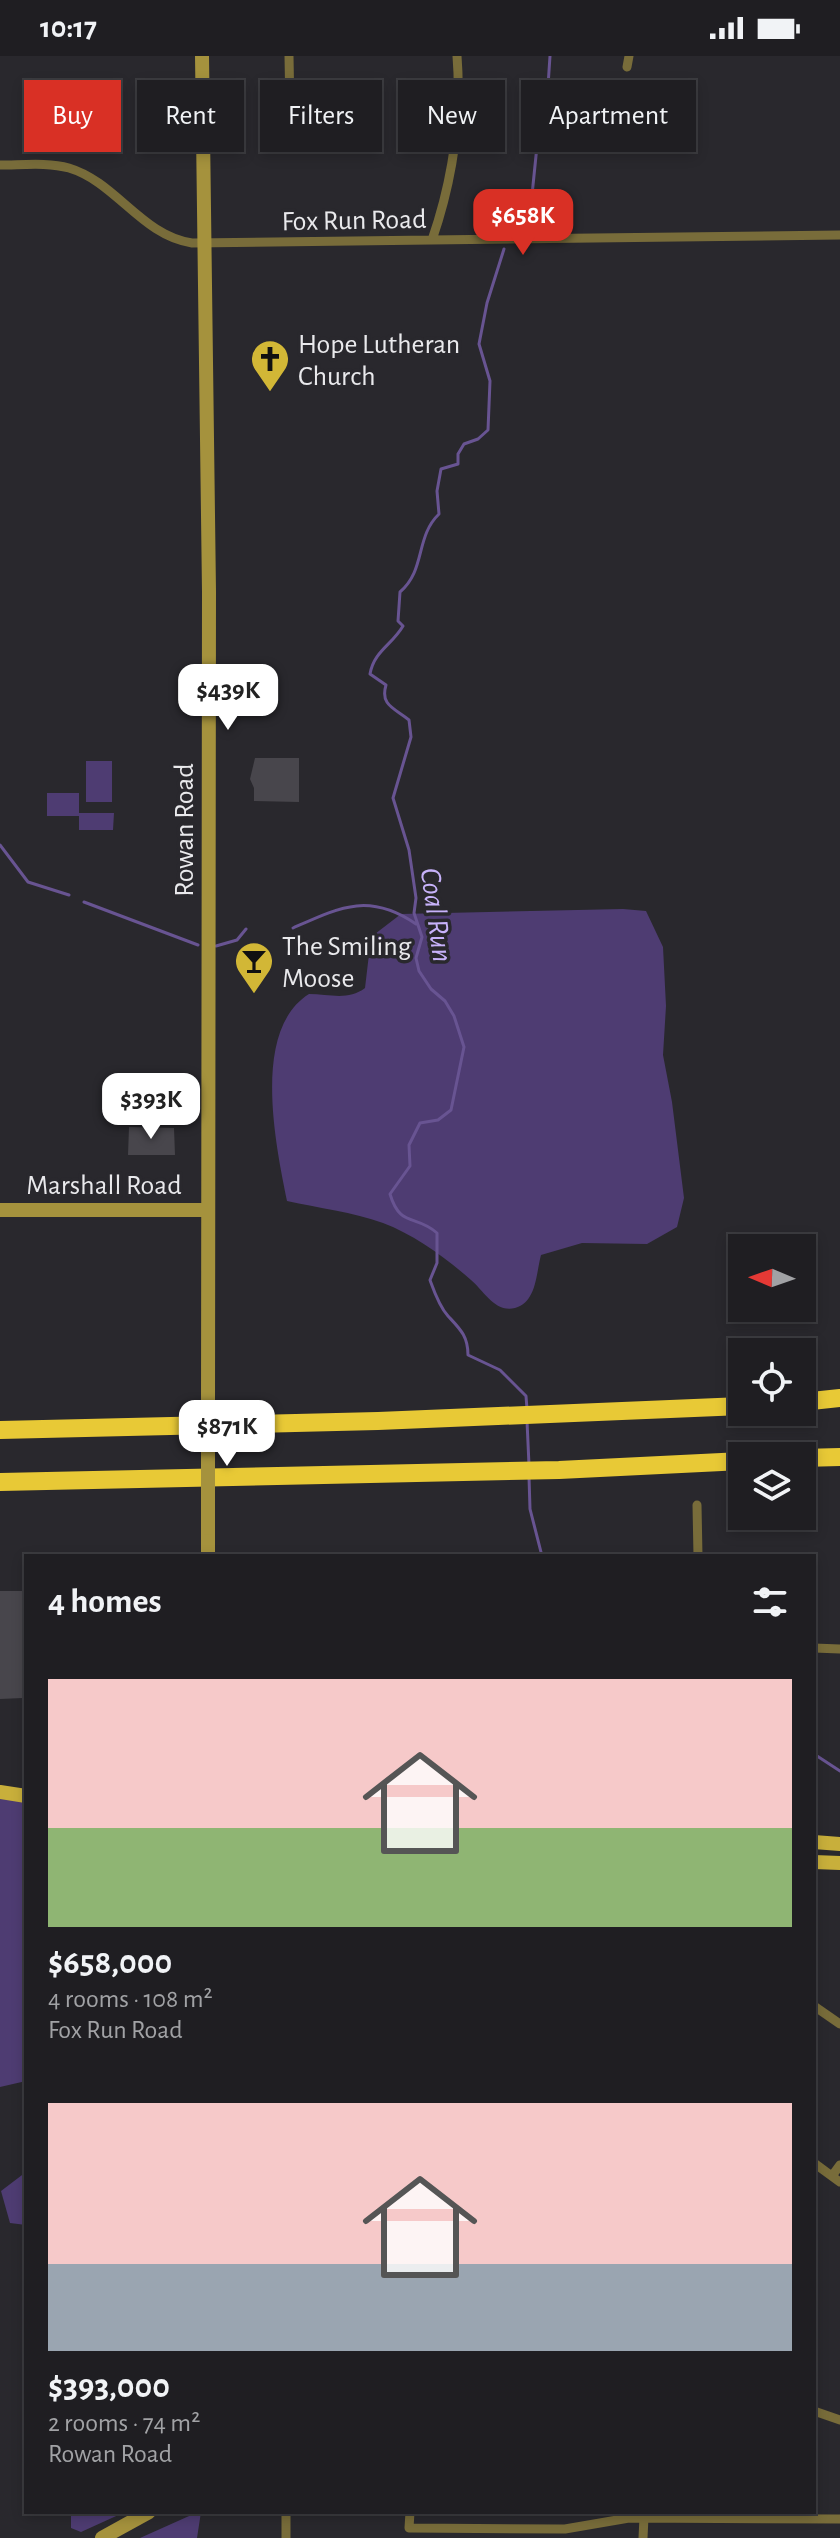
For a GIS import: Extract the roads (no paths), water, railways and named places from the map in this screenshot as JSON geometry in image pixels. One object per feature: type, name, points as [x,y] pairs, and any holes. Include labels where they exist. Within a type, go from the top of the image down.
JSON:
[{"type":"highway","points":[[816,1401],[840,1398]]},
{"type":"highway","points":[[0,1430],[378,1421],[728,1407]]},
{"type":"highway","points":[[816,1458],[840,1457]]},
{"type":"highway","points":[[0,1482],[559,1470],[728,1462]]},
{"type":"main road","points":[[0,1792],[24,1796]]},
{"type":"main road","points":[[816,1842],[840,1844]]},
{"type":"main road","points":[[816,1862],[840,1863]]},
{"type":"street","name":"Rowan Road","points":[[202,56],[209,669],[208,1554]]},
{"type":"street","points":[[289,56],[289,80]]},
{"type":"street","points":[[432,240],[449,182],[457,138],[457,56]]},
{"type":"street","name":"Fox Run Road","points":[[0,165],[69,168],[90,178],[166,237],[177,241],[535,241],[840,235]]},
{"type":"street","name":"Marshall Road","points":[[0,1210],[207,1210]]},
{"type":"street","points":[[697,1505],[698,1554]]},
{"type":"street","points":[[816,1648],[840,1649]]},
{"type":"street","points":[[816,2007],[840,2024]]},
{"type":"street","points":[[816,2164],[836,2179],[840,2165]]},
{"type":"street","points":[[816,2412],[840,2420]]},
{"type":"street","points":[[102,2538],[145,2514]]},
{"type":"street","points":[[286,2514],[286,2538]]},
{"type":"street","points":[[409,2533],[519,2533],[565,2529],[597,2525],[609,2515],[840,2519]]},
{"type":"street","points":[[643,2538],[644,2517]]},
{"type":"waterway","name":"Coal Run","points":[[509,231],[532,195],[537,146],[547,131],[553,112],[547,101],[550,56]]},
{"type":"waterway","name":"Coal Run","points":[[504,249],[487,303],[479,344],[490,381],[488,430],[478,439],[464,444],[458,454],[458,464],[441,469],[437,491],[439,514],[426,533],[414,574],[400,592],[398,621],[403,626],[375,659],[370,674],[386,685],[385,697],[390,706],[409,720],[411,737],[393,798],[409,850],[416,898],[414,913],[422,937],[416,958],[419,971],[454,1016],[464,1047],[451,1110],[438,1120],[420,1123],[409,1145],[410,1166],[390,1194],[399,1212],[437,1233],[437,1263],[430,1280],[442,1308],[465,1338],[468,1355],[500,1370],[526,1396],[527,1409]]},
{"type":"waterway","points":[[0,845],[28,882],[69,895]]},
{"type":"waterway","points":[[84,902],[198,945]]},
{"type":"waterway","points":[[293,928],[354,906],[384,908],[416,924]]},
{"type":"waterway","points":[[216,946],[237,940],[246,929]]},
{"type":"waterway","name":"Coal Run","points":[[527,1421],[529,1465]]},
{"type":"waterway","name":"Coal Run","points":[[529,1477],[530,1509],[541,1554]]},
{"type":"waterway","name":"Coal Run","points":[[816,1755],[840,1771]]},
{"type":"place","name":"Hope Lutheran Church","points":[[270,393]]},
{"type":"place","name":"The Smiling Moose","points":[[254,995]]}]
